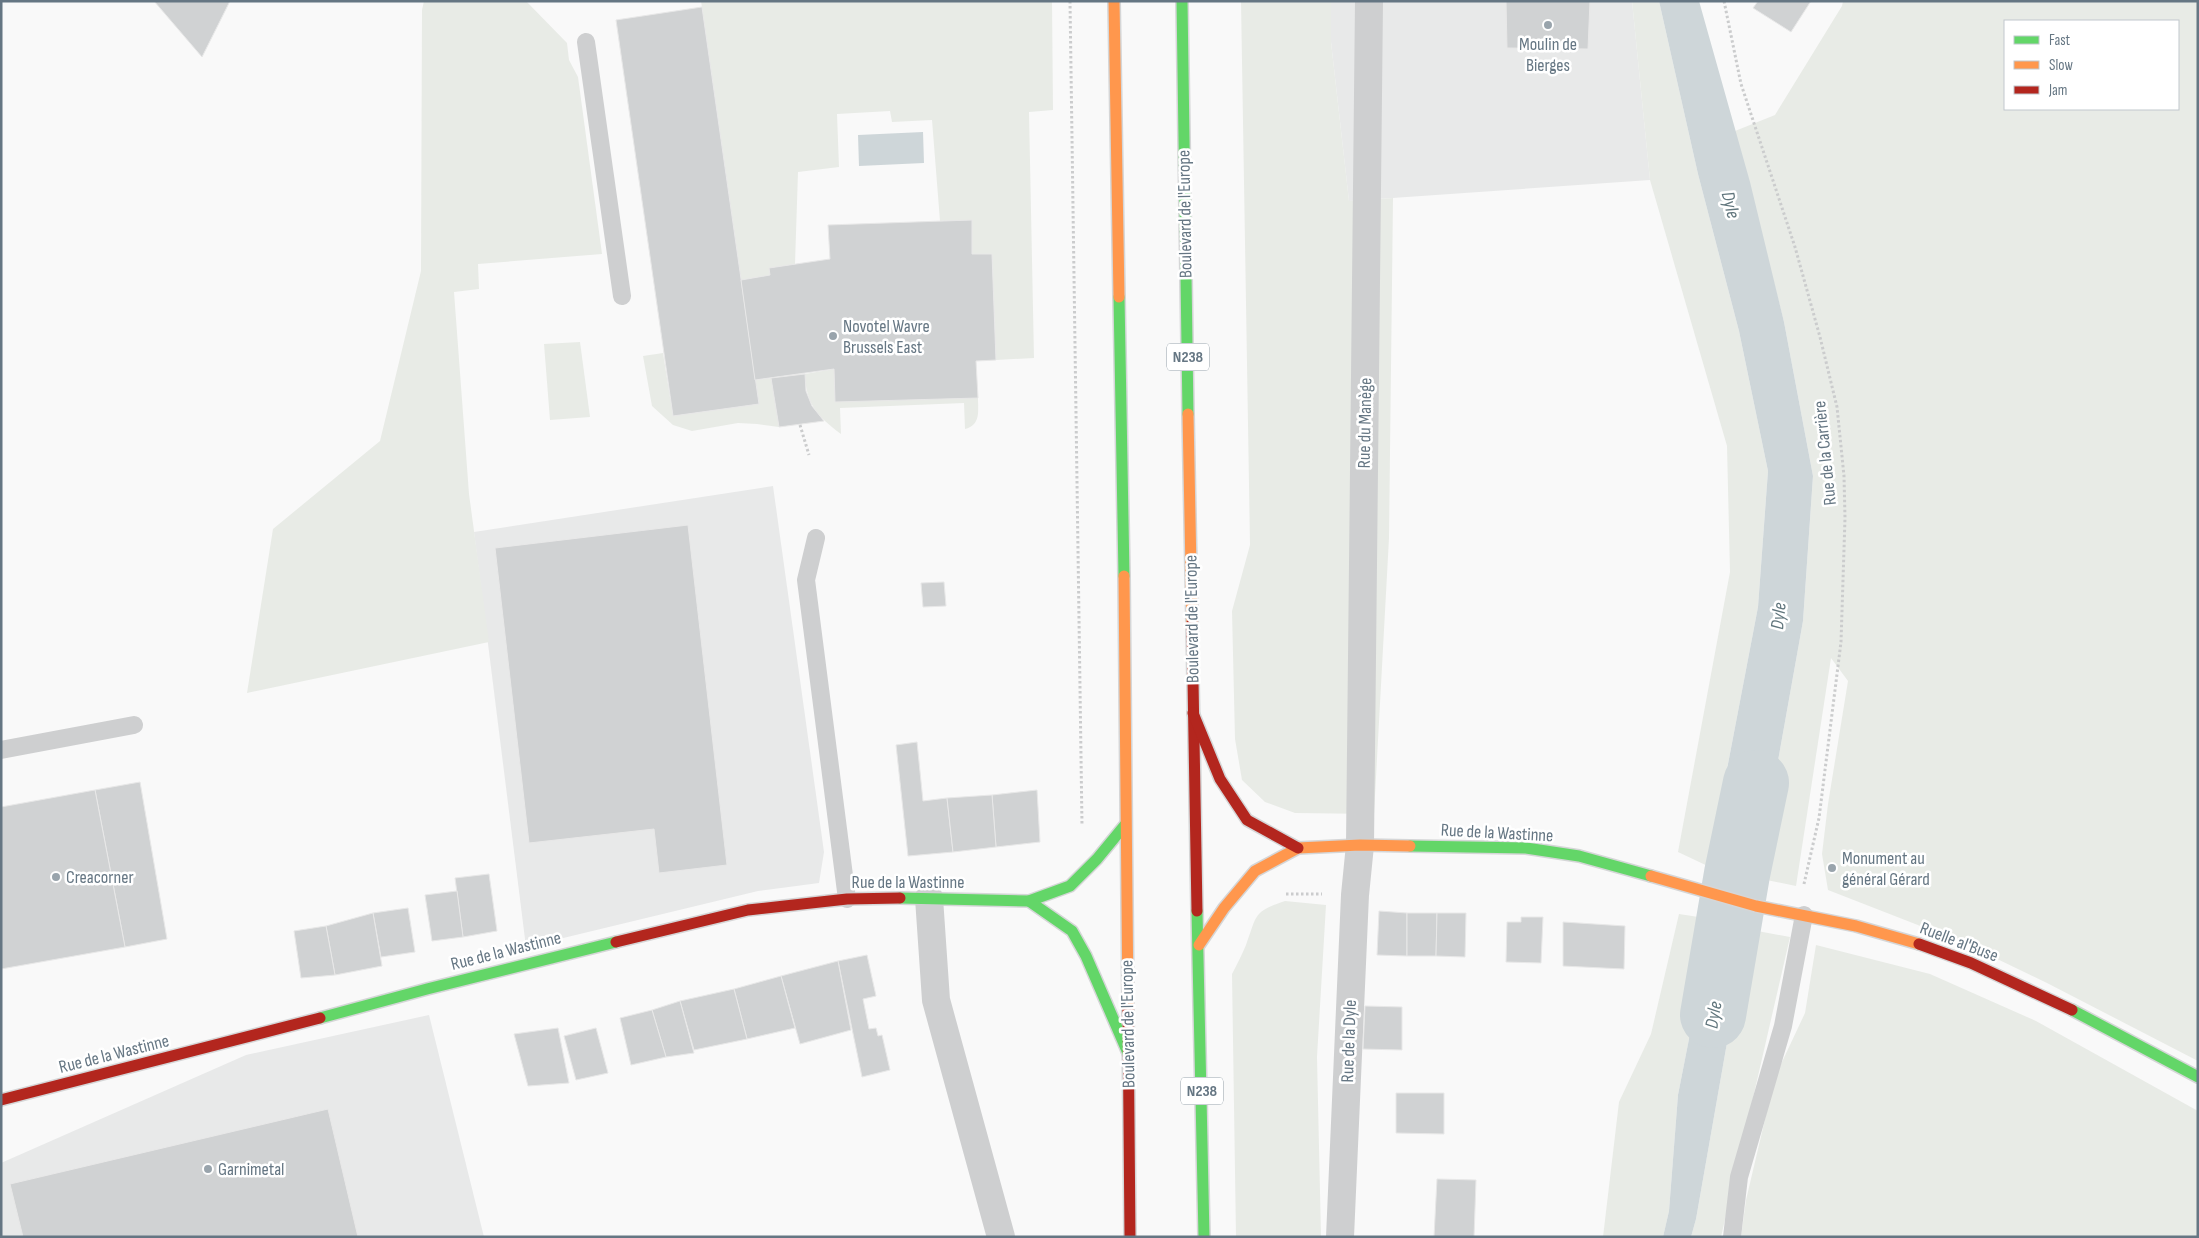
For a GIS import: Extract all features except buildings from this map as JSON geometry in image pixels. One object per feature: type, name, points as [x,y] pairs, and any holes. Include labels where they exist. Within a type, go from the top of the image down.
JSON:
[{"type":"main road","name":"Boulevard de l'Europe","points":[[1114,1],[1125,637],[1125,825],[1130,1237]]},
{"type":"main road","name":"Boulevard de l'Europe","points":[[1182,1],[1193,712],[1204,1237]]},
{"type":"main road","points":[[1193,712],[1220,779],[1247,820],[1298,848]]},
{"type":"main road","name":"Rue de la Wastinne","points":[[1,1100],[198,1051],[427,989],[748,910],[846,899],[928,898],[1029,901],[1070,886],[1097,859],[1125,825]]},
{"type":"main road","name":"Rue de la Wastinne","points":[[1199,945],[1224,908],[1255,871],[1298,848],[1360,845],[1526,848],[1579,856],[1689,888]]},
{"type":"main road","name":"Ruelle al'Buse","points":[[1689,888],[1756,906],[1856,926],[1913,942],[1971,963],[2049,998],[2198,1077]]},
{"type":"main road","points":[[1029,901],[1072,931],[1086,956],[1128,1053]]},
{"type":"street","name":"Rue du Manège","points":[[1360,845],[1369,1]]},
{"type":"street","name":"Rue de la Dyle","points":[[1340,1237],[1355,895],[1360,845]]},
{"type":"street","points":[[928,898],[936,1000],[1001,1237]]},
{"type":"lane","points":[[586,42],[622,296]]},
{"type":"lane","points":[[816,538],[806,580],[846,899]]},
{"type":"lane","points":[[1,750],[134,725]]},
{"type":"lane","points":[[1732,1237],[1739,1177],[1783,1026],[1804,915]]},
{"type":"path","points":[[1070,1],[1081,825],[1125,825]]},
{"type":"path","name":"Rue de la Carrière","points":[[1724,1],[1739,76],[1795,247],[1820,337],[1837,407],[1844,476],[1845,518],[1841,642],[1819,818],[1801,897],[1804,915]]},
{"type":"path","points":[[800,425],[809,455]]},
{"type":"path","points":[[1277,895],[1292,892],[1355,895]]},
{"type":"shaded area","points":[[424,1],[526,1],[567,43],[569,60],[578,77],[602,254],[478,264],[479,289],[454,292],[469,494],[489,642],[247,693],[273,529],[380,441],[421,271],[422,10]]},
{"type":"shaded area","points":[[701,1],[1052,1],[1053,110],[1029,112],[1034,358],[996,360],[992,254],[972,254],[972,220],[940,221],[932,120],[892,122],[890,111],[837,114],[839,167],[798,172],[795,264],[769,268],[770,275],[741,280]]},
{"type":"shaded area","points":[[1241,1],[1331,1],[1331,42],[1349,201],[1393,198],[1389,538],[1374,814],[1295,813],[1265,802],[1242,780],[1235,739],[1232,611],[1250,545]]},
{"type":"shaded area","points":[[1331,1],[1632,1],[1650,180],[1349,201],[1331,42]]},
{"type":"shaded area","points":[[1632,1],[1659,1],[1698,174],[1739,331],[1768,471],[1758,607],[1728,764],[1714,869],[1678,852],[1730,572],[1727,446],[1650,180]]},
{"type":"shaded area","points":[[1843,1],[2198,1],[2198,1061],[2047,983],[1964,943],[1828,890],[1822,854],[1848,681],[1831,658],[1796,886],[1757,878],[1803,621],[1813,476],[1784,322],[1735,131],[1775,115],[1842,6]]},
{"type":"shaded area","points":[[580,342],[590,417],[550,420],[544,344]]},
{"type":"shaded area","points":[[663,353],[673,416],[759,404],[755,380],[771,378],[779,427],[738,423],[692,431],[673,425],[652,406],[643,356]]},
{"type":"shaded area","points":[[834,369],[835,401],[978,398],[978,417],[974,424],[965,429],[964,403],[840,408],[841,434],[825,421],[814,408],[806,384],[805,374]]},
{"type":"shaded area","points":[[773,486],[824,852],[819,883],[758,891],[526,947],[474,532]]},
{"type":"shaded area","points":[[1285,901],[1326,905],[1317,1057],[1321,1237],[1236,1237],[1232,974],[1257,916],[1267,908]]},
{"type":"shaded area","points":[[1679,914],[1705,918],[1699,988],[1678,1095],[1669,1211],[1663,1237],[1603,1237],[1619,1102],[1651,1034]]},
{"type":"shaded area","points":[[1747,929],[1790,937],[1721,1237],[1691,1237],[1696,1219]]},
{"type":"shaded area","points":[[1816,945],[1930,974],[2036,1021],[2198,1111],[2198,1237],[1741,1237],[1746,1200],[1775,1077],[1805,1013]]},
{"type":"shaded area","points":[[429,1015],[484,1237],[1,1237],[1,1163],[246,1055]]},
{"type":"water","points":[[1659,1],[1699,1],[1750,182],[1784,322],[1813,476],[1803,621],[1757,878],[1714,869],[1728,764],[1758,607],[1768,471],[1739,331],[1698,174]]},
{"type":"water","points":[[923,132],[924,163],[859,166],[858,135]]},
{"type":"water","points":[[1705,918],[1747,929],[1696,1219],[1691,1237],[1663,1237],[1669,1211],[1678,1095],[1699,988]]},
{"type":"waterway","name":"Dyle","points":[[1713,1015],[1737,874],[1756,783]]},
{"type":"traffic: fast","points":[[1182,1],[1188,414]]},
{"type":"traffic: fast","points":[[1119,297],[1124,576]]},
{"type":"traffic: fast","points":[[900,898],[1029,901],[1070,886],[1097,859],[1125,825]]},
{"type":"traffic: fast","points":[[1410,846],[1526,848],[1579,856],[1651,876]]},
{"type":"traffic: fast","points":[[1029,901],[1072,931],[1086,956],[1128,1053]]},
{"type":"traffic: fast","points":[[1197,911],[1204,1237]]},
{"type":"traffic: fast","points":[[320,1018],[616,942]]},
{"type":"traffic: fast","points":[[2072,1010],[2198,1077]]},
{"type":"traffic: slow","points":[[1114,1],[1119,297]]},
{"type":"traffic: slow","points":[[1188,414],[1192,623]]},
{"type":"traffic: slow","points":[[1124,576],[1128,1009]]},
{"type":"traffic: slow","points":[[1199,945],[1224,908],[1255,871],[1298,848],[1360,845],[1410,846]]},
{"type":"traffic: slow","points":[[1651,876],[1756,906],[1856,926],[1919,944]]},
{"type":"traffic: jam","points":[[1192,623],[1197,911]]},
{"type":"traffic: jam","points":[[1193,713],[1220,779],[1247,820],[1298,848]]},
{"type":"traffic: jam","points":[[616,942],[748,910],[847,899],[900,898]]},
{"type":"traffic: jam","points":[[1919,944],[1971,963],[2072,1010]]},
{"type":"traffic: jam","points":[[1128,1009],[1130,1237]]},
{"type":"traffic: jam","points":[[1,1100],[320,1018]]},
{"type":"place","name":"Moulin de Bierges","points":[[1548,25]]},
{"type":"place","name":"Novotel Wavre Brussels East","points":[[833,336]]},
{"type":"place","name":"Monument au général Gérard","points":[[1832,868]]},
{"type":"place","name":"Creacorner","points":[[56,877]]},
{"type":"place","name":"Garnimetal","points":[[208,1169]]}]
